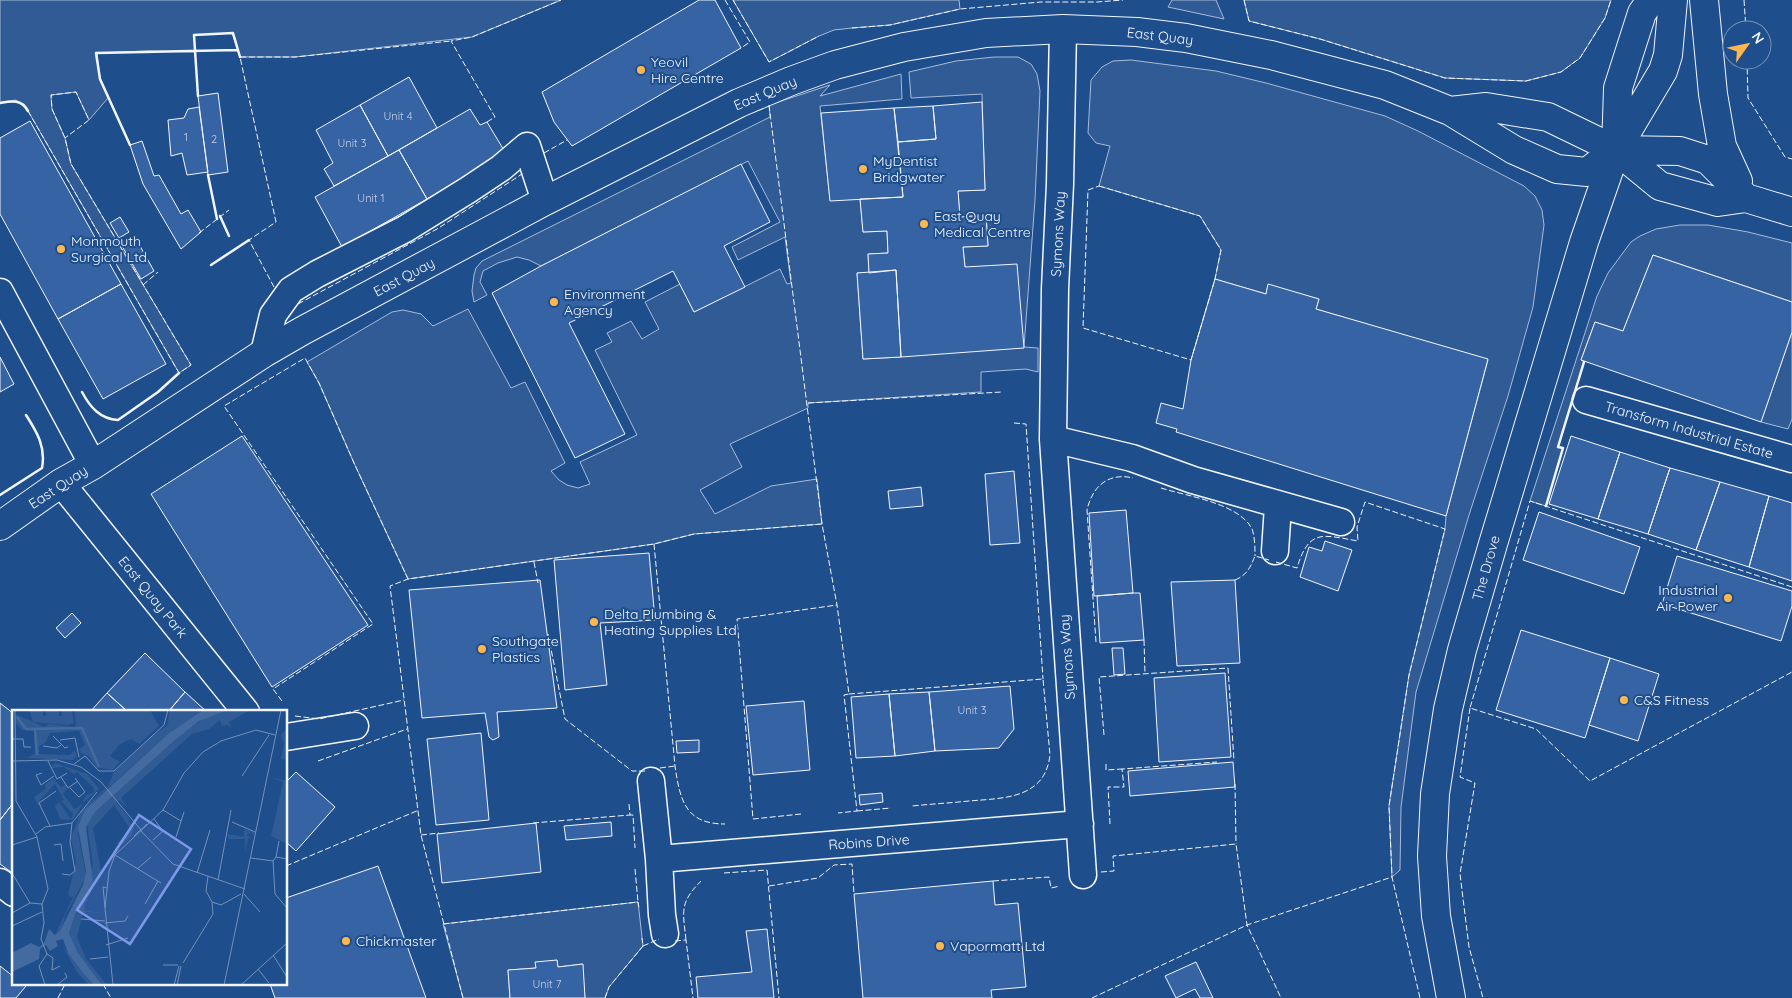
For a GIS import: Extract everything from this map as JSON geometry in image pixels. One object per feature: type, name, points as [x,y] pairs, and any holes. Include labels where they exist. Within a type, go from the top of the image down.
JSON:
[{"type":"street","points":[[1616,150],[1618,88],[1642,12],[1651,0]]},
{"type":"street","points":[[1450,111],[1514,150],[1558,169],[1586,172],[1616,150],[1664,71],[1670,39],[1673,0]]},
{"type":"street","points":[[1704,0],[1713,94],[1722,146],[1746,198]]},
{"type":"street","name":"East Quay","points":[[0,526],[61,483],[93,465],[264,353],[545,201],[740,103],[791,81],[835,65],[904,47],[986,33],[1064,29],[1137,32],[1186,38],[1262,53],[1385,85],[1450,111],[1486,107],[1548,117],[1616,150]]},
{"type":"street","name":"Symons Way","points":[[1064,29],[1055,288],[1053,439],[1083,875]]},
{"type":"street","points":[[264,353],[273,315],[291,290],[317,274],[406,229],[501,168],[527,146],[545,201]]},
{"type":"street","points":[[1616,150],[1660,186],[1718,202],[1746,198],[1792,212]]},
{"type":"street","points":[[1616,150],[1680,151],[1708,160],[1746,198]]},
{"type":"street","name":"The Drove","points":[[1451,998],[1436,916],[1432,856],[1435,794],[1448,709],[1462,650],[1484,573],[1572,281],[1616,150]]},
{"type":"street","points":[[0,292],[93,465]]},
{"type":"street","name":"Transform Industrial Estate","points":[[1586,400],[1792,459]]},
{"type":"street","points":[[1053,439],[1132,458],[1193,480],[1278,506],[1341,522]]},
{"type":"street","name":"East Quay Park","points":[[61,483],[244,710]]},
{"type":"street","points":[[1275,551],[1278,506]]},
{"type":"street","points":[[288,737],[355,726]]},
{"type":"street","points":[[651,781],[665,934]]},
{"type":"street","name":"Robins Drive","points":[[659,859],[1080,824]]},
{"type":"street","points":[[0,882],[12,891]]},
{"type":"shaded area","points":[[0,0],[561,0],[472,37],[295,57],[240,57],[232,33],[194,35],[195,52],[97,53],[100,79],[108,98],[89,120],[76,92],[51,95],[52,109],[65,138],[71,164],[191,365],[179,373],[24,104],[15,100],[0,103]]},
{"type":"shaded area","points":[[733,0],[959,0],[960,9],[890,25],[834,30],[769,62]]},
{"type":"shaded area","points":[[1172,0],[1216,0],[1224,19],[1168,7]]},
{"type":"shaded area","points":[[1244,0],[1611,0],[1605,18],[1580,58],[1561,72],[1526,81],[1445,78],[1320,39],[1249,21]]},
{"type":"shaded area","points":[[994,57],[1018,57],[1031,64],[1037,74],[1040,91],[1035,200],[1024,347],[1038,348],[1038,372],[1026,369],[981,372],[981,392],[808,403],[808,408],[730,444],[742,467],[700,490],[715,514],[771,486],[817,479],[822,524],[694,534],[654,544],[408,579],[319,383],[307,362],[392,312],[403,310],[421,314],[433,326],[468,309],[511,388],[525,382],[565,463],[551,471],[559,480],[567,485],[578,488],[590,484],[580,462],[637,435],[595,350],[612,342],[607,333],[631,321],[642,339],[659,329],[645,302],[680,284],[694,312],[780,269],[787,284],[791,283],[785,237],[738,260],[732,247],[780,222],[748,161],[541,266],[517,257],[498,263],[483,271],[480,282],[487,295],[474,302],[472,291],[476,268],[482,261],[770,117],[769,105],[830,85],[820,96],[901,74],[902,99],[820,106],[830,200],[860,199],[863,232],[887,231],[888,253],[868,254],[869,273],[857,273],[863,359],[901,357],[965,267],[963,247],[988,246],[986,215],[960,217],[958,191],[985,190],[982,94],[911,98],[909,72],[956,61]]},
{"type":"shaded area","points":[[1131,60],[1216,71],[1385,116],[1524,186],[1535,196],[1542,210],[1544,225],[1533,307],[1508,396],[1469,515],[1416,692],[1401,807],[1400,870],[1392,877],[1389,806],[1409,675],[1445,529],[1446,516],[1488,360],[1316,309],[1319,299],[1268,285],[1266,294],[1215,279],[1221,250],[1200,216],[1099,186],[1110,146],[1096,143],[1088,133],[1091,80],[1102,67],[1113,61]]},
{"type":"shaded area","points":[[1680,225],[1708,225],[1748,232],[1792,243],[1792,302],[1653,255],[1623,331],[1595,322],[1581,360],[1584,362],[1558,446],[1563,448],[1546,506],[1530,501],[1597,296],[1608,273],[1631,242],[1640,236],[1656,229]]},
{"type":"shaded area","points":[[1792,332],[1792,419],[1788,429],[1761,422]]},
{"type":"shaded area","points":[[638,902],[643,946],[609,987],[605,998],[585,998],[582,964],[558,967],[557,960],[536,968],[508,970],[510,998],[463,998],[443,924]]},
{"type":"building","name":"Yeovil Hire Centre","points":[[699,0],[715,0],[741,48],[572,146],[554,122],[542,92]]},
{"type":"building","points":[[409,77],[437,128],[388,156],[360,105]]},
{"type":"building","points":[[218,93],[228,172],[208,175],[198,96]]},
{"type":"building","name":"East Quay Medical Centre","points":[[982,102],[985,190],[958,191],[960,217],[986,215],[988,246],[963,247],[965,267],[1017,264],[1024,348],[901,357],[896,270],[869,273],[868,254],[888,253],[887,231],[863,232],[860,199],[903,197],[898,142],[936,139],[933,106]]},
{"type":"building","points":[[360,105],[388,156],[334,186],[324,169],[333,163],[316,130]]},
{"type":"building","points":[[933,106],[936,139],[898,142],[894,108]]},
{"type":"building","points":[[199,107],[208,172],[187,175],[182,153],[171,156],[168,120],[184,118],[188,109]]},
{"type":"building","name":"MyDentist Bridgwater","points":[[894,108],[903,197],[830,201],[821,113]]},
{"type":"building","points":[[470,109],[480,125],[487,122],[505,152],[427,199],[399,150]]},
{"type":"building","name":"Monmouth Surgical Ltd","points":[[30,121],[121,284],[58,319],[0,214],[0,138]]},
{"type":"building","points":[[142,141],[154,176],[159,175],[181,214],[188,210],[201,232],[181,249],[143,184],[130,145]]},
{"type":"building","points":[[399,150],[427,199],[342,247],[315,197]]},
{"type":"building","name":"Environment Agency","points":[[741,164],[770,222],[724,246],[745,287],[694,312],[673,271],[569,323],[625,434],[575,458],[492,293]]},
{"type":"building","points":[[120,217],[129,232],[119,238],[110,223]]},
{"type":"building","points":[[135,237],[154,271],[141,279],[122,246]]},
{"type":"building","points":[[1653,255],[1792,302],[1792,332],[1761,422],[1581,360],[1595,322],[1623,331]]},
{"type":"building","points":[[896,270],[901,357],[863,359],[857,273]]},
{"type":"building","points":[[1215,279],[1266,294],[1268,284],[1319,299],[1316,309],[1488,359],[1446,516],[1176,432],[1177,429],[1156,423],[1161,403],[1183,409],[1191,360]]},
{"type":"building","points":[[121,284],[166,364],[103,399],[58,319]]},
{"type":"building","points":[[0,357],[14,384],[0,392]]},
{"type":"building","points":[[242,436],[368,625],[272,687],[151,494]]},
{"type":"building","points":[[1571,436],[1620,452],[1598,519],[1549,504]]},
{"type":"building","points":[[1620,452],[1670,468],[1648,534],[1598,519]]},
{"type":"building","points":[[1670,468],[1720,482],[1696,550],[1648,534]]},
{"type":"building","points":[[1014,471],[1020,543],[990,545],[985,474]]},
{"type":"building","points":[[1720,482],[1769,496],[1749,567],[1696,550]]},
{"type":"building","points":[[921,487],[923,506],[890,509],[888,491]]},
{"type":"building","points":[[1769,496],[1792,503],[1792,581],[1749,567]]},
{"type":"building","points":[[1126,510],[1133,593],[1094,596],[1089,513]]},
{"type":"building","points":[[1539,512],[1640,547],[1624,594],[1523,560]]},
{"type":"building","points":[[1325,541],[1352,550],[1338,591],[1300,577],[1309,547],[1322,551]]},
{"type":"building","name":"Delta Plumbing & Heating Supplies Ltd","points":[[649,553],[655,620],[600,623],[607,685],[565,690],[554,560]]},
{"type":"building","name":"Industrial Air Power","points":[[1677,556],[1792,591],[1792,606],[1781,641],[1662,604]]},
{"type":"building","name":"Southgate Plastics","points":[[540,580],[557,708],[497,712],[499,737],[493,740],[489,737],[485,713],[422,718],[409,590]]},
{"type":"building","points":[[1235,580],[1240,663],[1177,666],[1171,582]]},
{"type":"building","points":[[1140,593],[1144,640],[1100,643],[1097,596]]},
{"type":"building","points":[[72,613],[81,623],[65,638],[56,628]]},
{"type":"building","points":[[1521,630],[1610,658],[1585,738],[1496,710]]},
{"type":"building","points":[[1112,648],[1123,648],[1125,674],[1114,675]]},
{"type":"building","points":[[145,653],[185,692],[170,710],[126,710],[107,693]]},
{"type":"building","name":"C&S Fitness","points":[[1610,658],[1659,674],[1638,741],[1589,725]]},
{"type":"building","points":[[1225,673],[1231,757],[1159,762],[1154,678]]},
{"type":"building","points":[[1010,686],[1014,729],[999,748],[935,751],[929,692]]},
{"type":"building","points":[[185,692],[205,710],[170,710]]},
{"type":"building","points":[[929,692],[935,751],[895,756],[889,694]]},
{"type":"building","points":[[107,693],[126,710],[92,710]]},
{"type":"building","points":[[889,694],[895,756],[856,758],[851,697]]},
{"type":"building","points":[[804,701],[810,770],[753,775],[746,706]]},
{"type":"building","points":[[0,703],[12,712],[12,805],[0,820]]},
{"type":"building","points":[[481,733],[489,820],[436,825],[427,739]]},
{"type":"building","points":[[699,740],[699,752],[677,753],[676,741]]},
{"type":"building","points":[[1233,762],[1235,787],[1130,796],[1128,771]]},
{"type":"building","points":[[296,772],[335,807],[296,851],[288,844],[288,780]]},
{"type":"building","points":[[882,793],[883,802],[860,805],[859,795]]},
{"type":"building","points":[[12,805],[12,873],[0,864],[0,820]]},
{"type":"building","points":[[611,822],[612,836],[566,840],[564,826]]},
{"type":"building","points":[[536,823],[541,872],[442,883],[437,834]]},
{"type":"building","name":"Chickmaster","points":[[378,866],[426,998],[275,998],[271,986],[288,986],[288,897]]},
{"type":"building","name":"Vapormatt Ltd","points":[[993,881],[995,905],[1018,903],[1026,987],[991,990],[992,998],[863,998],[854,894]]},
{"type":"building","points":[[767,929],[774,998],[698,998],[696,977],[752,972],[746,931]]},
{"type":"building","points":[[557,960],[558,967],[583,964],[585,998],[510,998],[508,970],[536,968],[535,962]]},
{"type":"building","points":[[1196,962],[1213,998],[1200,998],[1195,989],[1176,998],[1165,976]]},
{"type":"building","points":[[0,966],[12,975],[12,986],[26,986],[16,998],[0,998]]},
{"type":"fence","points":[[487,122],[495,117],[451,41],[472,37],[561,0]]},
{"type":"fence","points":[[725,0],[750,42],[741,48]]},
{"type":"fence","points":[[733,0],[769,62],[819,36]]},
{"type":"fence","points":[[852,28],[890,25],[960,9],[1041,2],[1123,0]]},
{"type":"fence","points":[[1244,0],[1249,21],[1320,39],[1445,78],[1526,81],[1561,72],[1580,58],[1605,18],[1611,0]]},
{"type":"fence","points":[[1744,0],[1745,20]]},
{"type":"fence","points":[[274,287],[249,240],[276,222],[240,57],[295,57],[451,41]]},
{"type":"fence","points":[[1747,70],[1748,98],[1785,157],[1792,159]]},
{"type":"fence","points":[[28,111],[179,373],[191,365],[71,164],[65,138],[52,109],[51,95],[76,92],[89,120],[65,138]]},
{"type":"fence","points":[[769,105],[822,524],[837,605],[849,694],[844,695],[857,811],[838,813]]},
{"type":"fence","points":[[544,153],[567,140]]},
{"type":"fence","points":[[298,304],[437,229],[522,174],[520,168]]},
{"type":"fence","points":[[1099,186],[1200,216],[1221,250],[1215,279],[1191,360],[1083,328],[1088,190],[1099,186]]},
{"type":"fence","points":[[199,233],[229,210]]},
{"type":"fence","points":[[143,285],[158,272]]},
{"type":"fence","points":[[282,701],[273,689],[373,624],[224,406],[305,358],[319,383],[408,579]]},
{"type":"fence","points":[[808,403],[1002,392]]},
{"type":"fence","points":[[1014,423],[1026,424],[1043,679]]},
{"type":"fence","points":[[1096,642],[1087,510],[1093,494],[1102,483],[1116,477],[1133,478]]},
{"type":"fence","points":[[1161,488],[1211,502],[1236,513],[1252,529],[1255,556]]},
{"type":"fence","points":[[1792,587],[1530,501],[1470,708],[1536,729],[1590,781],[1792,672]]},
{"type":"fence","points":[[1276,562],[1297,568],[1307,546],[1312,540],[1319,537],[1326,536],[1358,541],[1357,527],[1365,502],[1445,529],[1409,675],[1389,806],[1392,877]]},
{"type":"fence","points":[[463,998],[421,835],[390,586],[408,579],[654,544],[694,534],[822,524]]},
{"type":"fence","points":[[654,544],[675,766],[679,789],[682,799],[693,815],[701,820],[725,824]]},
{"type":"fence","points":[[1235,580],[1248,571],[1255,556],[1269,560]]},
{"type":"fence","points":[[534,562],[538,583]]},
{"type":"fence","points":[[801,814],[753,819],[737,619],[837,605]]},
{"type":"fence","points":[[548,634],[565,719],[632,771],[646,771]]},
{"type":"fence","points":[[1144,640],[1145,674]]},
{"type":"fence","points":[[1104,735],[1099,677],[1228,668],[1234,761]]},
{"type":"fence","points":[[849,694],[1043,679],[1050,755],[1047,769],[1040,780],[1031,788],[1009,797],[912,806]]},
{"type":"fence","points":[[295,716],[319,719],[404,700]]},
{"type":"fence","points":[[1470,708],[1460,777],[1475,783],[1460,874],[1469,947],[1483,998]]},
{"type":"fence","points":[[318,761],[407,729]]},
{"type":"fence","points":[[1110,824],[1108,787],[1124,787],[1122,769],[1217,762]]},
{"type":"fence","points":[[1106,764],[1106,770],[1122,769]]},
{"type":"fence","points":[[660,768],[675,766]]},
{"type":"fence","points":[[1235,784],[1236,844]]},
{"type":"fence","points":[[629,804],[630,815],[633,815],[635,848]]},
{"type":"fence","points":[[857,811],[891,808]]},
{"type":"fence","points":[[288,865],[419,810]]},
{"type":"fence","points":[[533,823],[630,815]]},
{"type":"fence","points":[[421,835],[439,833]]},
{"type":"fence","points":[[1101,872],[1114,871],[1113,856],[1236,844],[1247,925],[1281,998]]},
{"type":"fence","points":[[769,886],[818,878],[834,865],[852,864],[854,894]]},
{"type":"fence","points":[[635,869],[638,902]]},
{"type":"fence","points":[[724,873],[767,870],[779,998]]},
{"type":"fence","points":[[993,881],[1049,877],[1051,888],[1060,886]]},
{"type":"fence","points":[[1092,998],[1247,925],[1392,877],[1420,998]]},
{"type":"fence","points":[[686,940],[684,908],[689,896],[701,881]]},
{"type":"fence","points":[[443,924],[638,902],[639,908]]},
{"type":"fence","points":[[605,998],[609,987],[643,946],[642,938]]},
{"type":"fence","points":[[643,946],[659,939]]},
{"type":"fence","points":[[675,941],[686,940],[693,998]]},
{"type":"fence","points":[[58,998],[64,986]]},
{"type":"fence","points":[[104,986],[111,998]]},
{"type":"wall","points":[[198,96],[194,35],[233,33],[240,57]]},
{"type":"wall","points":[[130,145],[100,79],[96,53],[238,50]]},
{"type":"wall","points":[[0,103],[12,101],[22,104],[28,111]]},
{"type":"wall","points":[[208,175],[217,219]]},
{"type":"wall","points":[[220,216],[229,236]]},
{"type":"wall","points":[[211,265],[249,240]]},
{"type":"wall","points":[[1546,506],[1563,448],[1558,447],[1584,362]]},
{"type":"wall","points":[[82,392],[88,403],[101,415],[118,420],[158,392],[179,373]]},
{"type":"wall","points":[[0,495],[42,468],[42,446],[26,415]]},
{"type":"place","name":"Yeovil Hire Centre","points":[[641,70]]},
{"type":"place","name":"MyDentist Bridgwater","points":[[863,169]]},
{"type":"place","name":"East Quay Medical Centre","points":[[924,224]]},
{"type":"place","name":"Monmouth Surgical Ltd","points":[[61,249]]},
{"type":"place","name":"Environment Agency","points":[[554,302]]},
{"type":"place","name":"Industrial Air Power","points":[[1728,598]]},
{"type":"place","name":"Delta Plumbing & Heating Supplies Ltd","points":[[594,622]]},
{"type":"place","name":"Southgate Plastics","points":[[482,649]]},
{"type":"place","name":"C&S Fitness","points":[[1624,700]]},
{"type":"place","name":"Chickmaster","points":[[346,941]]},
{"type":"place","name":"Vapormatt Ltd","points":[[940,946]]}]
